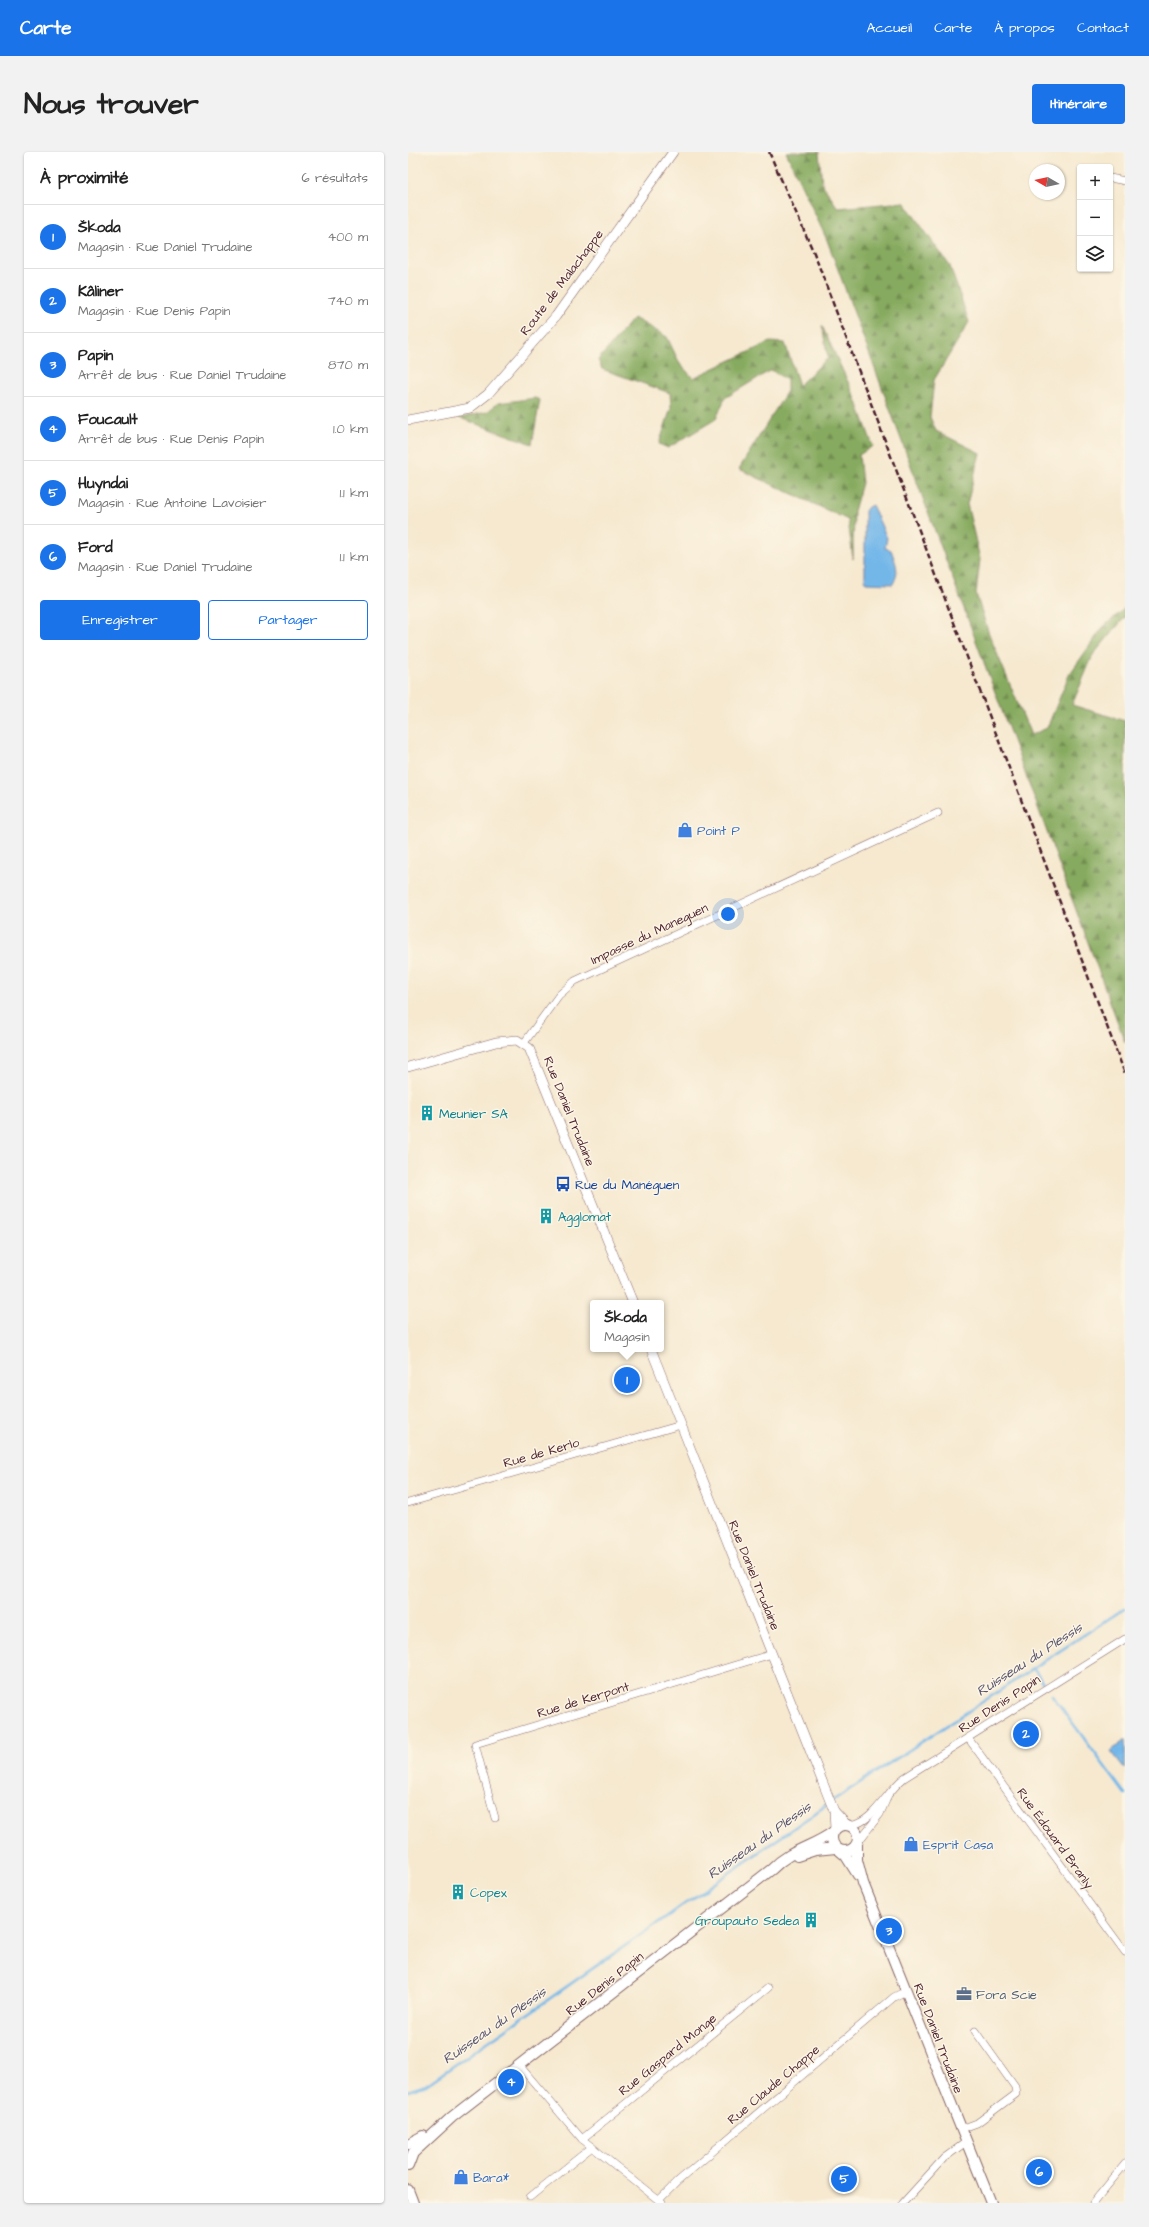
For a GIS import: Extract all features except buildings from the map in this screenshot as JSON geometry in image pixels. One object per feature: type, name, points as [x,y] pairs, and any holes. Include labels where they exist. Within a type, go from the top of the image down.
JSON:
[{"type":"main road","points":[[849,1825],[857,1831],[857,1844],[851,1850],[838,1850],[832,1840],[834,1831],[849,1825]]},
{"type":"main road","name":"Rue Denis Papin","points":[[408,2166],[412,2153],[452,2117],[772,1869],[789,1854],[825,1838],[834,1831]]},
{"type":"main road","name":"Rue Daniel Trudaine","points":[[857,1844],[857,1860],[863,1883],[991,2203]]},
{"type":"main road","name":"Rue Daniel Trudaine","points":[[838,1850],[846,1856],[863,1883]]},
{"type":"main road","name":"Rue Denis Papin","points":[[772,1869],[806,1853],[838,1850]]},
{"type":"main road","name":"Rue Denis Papin","points":[[408,2144],[452,2117]]},
{"type":"main road","points":[[408,2190],[413,2203]]},
{"type":"street","name":"Route de Malachappe","points":[[408,420],[470,408],[488,394],[556,316],[673,152]]},
{"type":"street","points":[[1113,179],[1125,181]]},
{"type":"street","name":"Impasse du Maneguen","points":[[524,1043],[559,995],[575,981],[938,813]]},
{"type":"street","points":[[408,1067],[496,1042],[510,1040],[524,1043]]},
{"type":"street","name":"Rue Daniel Trudaine","points":[[524,1043],[533,1054],[632,1300]]},
{"type":"street","name":"Rue Daniel Trudaine","points":[[652,1352],[827,1792],[834,1811],[834,1831]]},
{"type":"street","name":"Rue de Kerlo","points":[[408,1503],[681,1425]]},
{"type":"street","name":"Rue Denis Papin","points":[[849,1825],[863,1822],[869,1818],[889,1792],[904,1778],[1125,1639]]},
{"type":"street","name":"Rue de Kerpont","points":[[495,1818],[475,1744],[772,1654]]},
{"type":"street","name":"Rue Édouard Branly","points":[[968,1738],[1125,1952]]},
{"type":"street","name":"Rue Denis Papin","points":[[857,1844],[880,1814],[889,1792]]},
{"type":"street","name":"Rue Daniel Trudaine","points":[[834,1811],[849,1825]]},
{"type":"street","name":"Rue Gaspard Monge","points":[[582,2139],[768,1988]]},
{"type":"street","name":"Rue Claude Chappe","points":[[660,2201],[677,2182],[894,1997],[906,1991]]},
{"type":"street","points":[[961,2129],[977,2123],[1016,2094],[1015,2086],[975,2031]]},
{"type":"street","points":[[519,2065],[582,2139],[660,2201]]},
{"type":"street","points":[[903,2203],[944,2158],[966,2142]]},
{"type":"street","points":[[530,2197],[592,2147]]},
{"type":"street","points":[[1093,2203],[1125,2164]]},
{"type":"green space","points":[[786,152],[819,152],[822,184],[838,208],[904,202],[950,266],[969,322],[934,380],[930,417],[936,431],[980,453],[967,504],[980,559],[976,594],[989,634],[1031,735],[1047,728],[1069,675],[1103,627],[1125,608],[1125,617],[1093,655],[1072,705],[1125,721],[1125,1042],[827,240]]},
{"type":"green space","points":[[634,318],[667,337],[680,364],[693,378],[770,342],[785,343],[799,385],[828,358],[822,326],[856,399],[873,446],[859,455],[862,483],[854,511],[853,559],[848,520],[739,469],[787,391],[787,380],[771,370],[725,398],[716,419],[668,448],[659,444],[671,408],[670,393],[602,369],[598,360]]},
{"type":"green space","points":[[535,398],[540,400],[532,444],[460,418],[487,412],[498,403]]},
{"type":"water","points":[[872,505],[887,538],[885,548],[891,550],[896,563],[897,571],[893,584],[866,583],[865,581],[865,511]]},
{"type":"water","points":[[1125,1740],[1125,1769],[1111,1751]]},
{"type":"waterway","name":"Ruisseau du Plessis","points":[[832,1801],[1125,1608]]},
{"type":"waterway","points":[[1033,1668],[1043,1683]]},
{"type":"waterway","points":[[1052,1695],[1125,1794]]},
{"type":"waterway","name":"Ruisseau du Plessis","points":[[408,2091],[426,2085],[828,1804]]},
{"type":"railway","points":[[769,152],[814,253],[1125,1074]]},
{"type":"place","name":"Point P","points":[[685,830]]},
{"type":"place","name":"Meunier SA","points":[[427,1113]]},
{"type":"place","name":"Rue du Manéguen","points":[[563,1184]]},
{"type":"place","name":"Agglomat","points":[[546,1216]]},
{"type":"place","name":"Škoda","points":[[627,1380]]},
{"type":"place","name":"Kâliner","points":[[1026,1734]]},
{"type":"place","name":"Esprit Casa","points":[[911,1844]]},
{"type":"place","name":"Copex","points":[[458,1892]]},
{"type":"place","name":"Groupauto Sedea","points":[[811,1920]]},
{"type":"place","name":"Papin","points":[[889,1931]]},
{"type":"place","name":"Fora Scie","points":[[964,1994]]},
{"type":"place","name":"Foucault","points":[[511,2082]]},
{"type":"place","name":"Ford","points":[[1039,2172]]},
{"type":"place","name":"Bara*","points":[[461,2177]]},
{"type":"place","name":"Huyndai","points":[[844,2179]]}]
